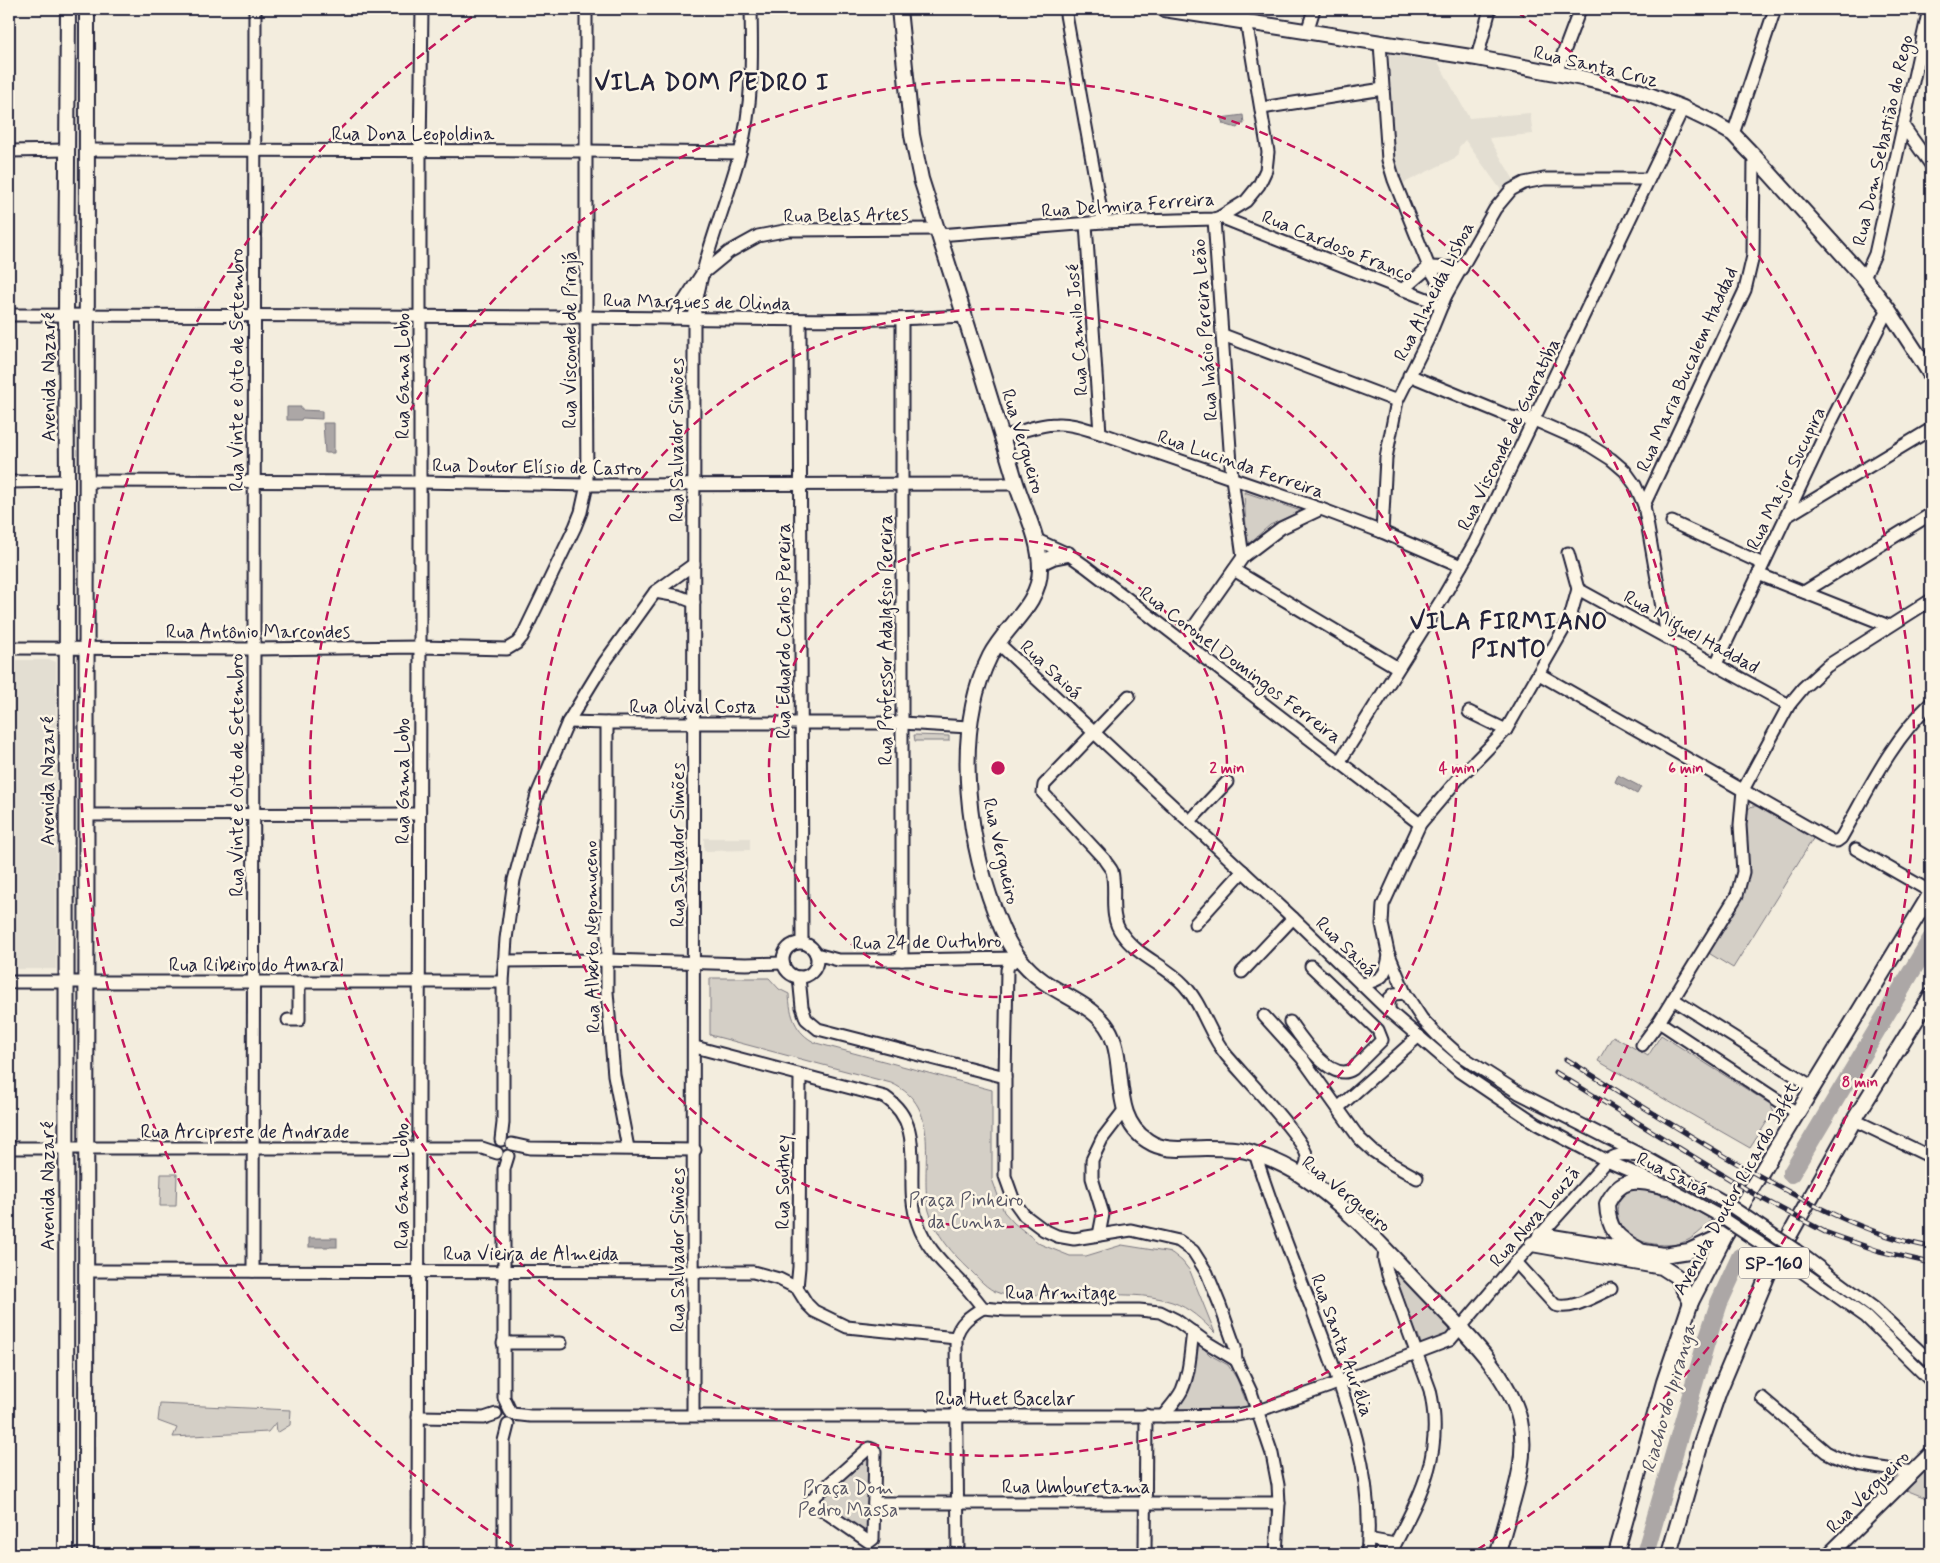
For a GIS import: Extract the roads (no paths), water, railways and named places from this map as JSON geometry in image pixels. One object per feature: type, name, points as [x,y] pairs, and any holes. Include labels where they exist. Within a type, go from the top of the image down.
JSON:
[{"type":"main road","name":"Avenida Nazaré","points":[[66,1554],[66,315],[68,9]]},
{"type":"main road","name":"Avenida Nazaré","points":[[86,1554],[87,9]]},
{"type":"main road","name":"Rua Vergueiro","points":[[900,9],[912,135],[922,179],[1016,484],[1037,540],[1040,563],[1039,581],[1032,600],[991,653],[976,687],[968,727],[968,789],[977,844],[987,889],[1002,930],[1017,958],[1041,979],[1083,1005],[1104,1022],[1115,1044],[1119,1080],[1125,1109],[1135,1130],[1142,1137],[1150,1143],[1164,1148],[1180,1150],[1225,1148],[1255,1153],[1300,1175],[1351,1215],[1385,1248],[1461,1328],[1501,1378],[1513,1398],[1522,1432],[1520,1470],[1498,1554]]},
{"type":"main road","name":"Rua Santa Cruz","points":[[1164,9],[1246,20],[1306,32],[1477,58],[1556,73],[1638,91],[1683,108],[1732,134],[1754,156],[1864,278],[1888,309],[1931,375]]},
{"type":"main road","points":[[1040,563],[1053,557],[1068,554]]},
{"type":"main road","name":"Avenida Doutor Ricardo Jafet","points":[[1616,1554],[1664,1382],[1691,1302],[1726,1234],[1931,892]]},
{"type":"main road","name":"SP-160","points":[[1669,1554],[1701,1443],[1719,1391],[1769,1272],[1854,1120],[1931,996]]},
{"type":"main road","points":[[1646,1253],[1623,1242],[1610,1226],[1607,1204],[1617,1188],[1628,1182],[1638,1181],[1667,1187]]},
{"type":"main road","points":[[1536,1240],[1662,1255],[1680,1254],[1699,1248],[1726,1234]]},
{"type":"main road","points":[[1536,1240],[1662,1267],[1676,1276],[1691,1302]]},
{"type":"main road","name":"Rua Vergueiro","points":[[1830,1554],[1931,1454]]},
{"type":"street","name":"Rua Vinte e Oito de Setembro","points":[[253,1271],[255,9]]},
{"type":"street","name":"Rua Gama Lobo","points":[[418,1554],[420,150],[422,9]]},
{"type":"street","name":"Rua Visconde de Pirajá","points":[[507,649],[517,643],[522,637],[575,528],[588,485],[586,9]]},
{"type":"street","name":"Rua Salvador Simões","points":[[694,1415],[694,318],[700,275],[740,153],[748,116],[751,90],[751,9]]},
{"type":"street","points":[[1065,9],[1103,222]]},
{"type":"street","points":[[1306,32],[1314,9]]},
{"type":"street","points":[[1477,58],[1490,9]]},
{"type":"street","points":[[1556,73],[1580,9]]},
{"type":"street","points":[[1732,134],[1774,9]]},
{"type":"street","name":"Rua Dom Sebastião do Rego","points":[[1864,278],[1875,254],[1929,9]]},
{"type":"street","name":"Rua Delmira Ferreira","points":[[938,232],[1103,222],[1217,218],[1246,201],[1259,185],[1266,170],[1268,152],[1246,20]]},
{"type":"street","points":[[1380,43],[1388,160],[1394,180],[1444,300]]},
{"type":"street","points":[[1262,108],[1383,89]]},
{"type":"street","name":"Rua Visconde de Guaratiba","points":[[1340,761],[1476,542],[1683,108]]},
{"type":"street","points":[[1904,127],[1931,165]]},
{"type":"street","points":[[9,151],[67,150]]},
{"type":"street","name":"Rua Dona Leopoldina","points":[[86,150],[420,150],[740,153]]},
{"type":"street","name":"Rua Maria Bucalem Haddad","points":[[1644,505],[1745,290],[1754,256],[1754,156]]},
{"type":"street","name":"Rua Almeida Lisboa","points":[[1382,532],[1386,458],[1397,401],[1428,339],[1444,300],[1496,209],[1511,190],[1524,183],[1544,179],[1648,179]]},
{"type":"street","name":"Rua Cardoso Franco","points":[[1217,218],[1402,290],[1444,300]]},
{"type":"street","name":"Rua Inácio Pereira Leão","points":[[1217,218],[1232,478],[1242,557]]},
{"type":"street","name":"Rua Camilo José","points":[[1086,224],[1100,433]]},
{"type":"street","name":"Rua Belas Artes","points":[[700,275],[729,252],[758,236],[789,230],[938,232]]},
{"type":"street","points":[[711,243],[718,250],[729,252]]},
{"type":"street","points":[[1402,290],[1429,267],[1462,268]]},
{"type":"street","name":"Rua Salvador Simões","points":[[674,318],[700,275]]},
{"type":"street","name":"Rua Major Sucupira","points":[[1716,664],[1760,569],[1888,309]]},
{"type":"street","name":"Rua Marques de Olinda","points":[[9,315],[586,317],[800,320],[902,320],[965,316]]},
{"type":"street","name":"Rua Eduardo Carlos Pereira","points":[[800,320],[802,942]]},
{"type":"street","name":"Rua Professor Adalgésio Pereira","points":[[902,320],[902,960]]},
{"type":"street","points":[[1223,335],[1397,401]]},
{"type":"street","points":[[1410,374],[1511,417],[1534,420],[1584,442],[1612,459],[1625,471],[1635,485],[1644,505],[1667,636]]},
{"type":"street","name":"Rua Lucinda Ferreira","points":[[1003,438],[1057,424],[1071,425],[1100,433],[1321,509],[1382,532],[1461,566]]},
{"type":"street","points":[[1787,516],[1931,429]]},
{"type":"street","points":[[9,482],[67,481]]},
{"type":"street","name":"Rua Doutor Elísio de Castro","points":[[87,481],[420,482],[588,485],[1016,484]]},
{"type":"street","points":[[1184,642],[1242,557],[1281,528],[1321,509]]},
{"type":"street","points":[[1804,592],[1931,514]]},
{"type":"street","points":[[1672,522],[1804,592],[1889,626]]},
{"type":"street","name":"Rua Coronel Domingos Ferreira","points":[[1037,540],[1068,554],[1420,824]]},
{"type":"street","points":[[1568,553],[1578,589],[1570,618],[1506,730],[1458,778],[1420,824],[1383,905],[1382,924],[1389,955],[1405,993],[1422,1019],[1458,1054],[1519,1093],[1647,1158],[1723,1200],[1796,1250],[1874,1308],[1931,1362]]},
{"type":"street","points":[[504,1554],[503,982],[514,880],[537,795],[568,722],[604,663],[655,592],[694,564]]},
{"type":"street","points":[[1234,570],[1398,668]]},
{"type":"street","name":"Rua Miguel Haddad","points":[[1578,589],[1790,705]]},
{"type":"street","points":[[655,592],[678,596],[694,602]]},
{"type":"street","points":[[1642,1045],[1659,1022],[1737,895],[1743,872],[1740,825],[1743,790],[1790,705],[1803,688],[1827,666],[1931,600]]},
{"type":"street","name":"Rua Saioá","points":[[998,643],[1190,821],[1389,1011],[1460,1072],[1538,1124],[1607,1161],[1667,1187],[1716,1214],[1866,1317],[1931,1381]]},
{"type":"street","name":"Rua Antônio Marcondes","points":[[9,648],[254,649],[420,647],[507,649]]},
{"type":"street","points":[[1539,674],[1832,841],[1837,841],[1841,838],[1890,751],[1912,722],[1931,703]]},
{"type":"street","points":[[1129,696],[1044,785],[1043,793],[1104,859],[1111,870],[1113,905],[1116,921],[1122,934],[1139,951],[1185,985],[1226,1055],[1286,1123],[1304,1149],[1307,1163],[1300,1175]]},
{"type":"street","points":[[1469,712],[1506,730]]},
{"type":"street","name":"Rua Olival Costa","points":[[568,722],[902,723],[968,727]]},
{"type":"street","name":"Rua Alberto Nepomuceno","points":[[607,723],[606,960],[609,1033],[614,1076],[628,1148]]},
{"type":"street","points":[[1190,821],[1227,782]]},
{"type":"street","points":[[86,815],[419,814]]},
{"type":"street","points":[[1856,849],[1931,892]]},
{"type":"street","points":[[1195,924],[1243,871]]},
{"type":"street","points":[[1242,972],[1293,918]]},
{"type":"street","points":[[802,942],[808,944],[816,954],[815,967],[811,972],[799,977],[788,973],[782,963],[783,954],[794,943],[802,942]]},
{"type":"street","name":"Rua 24 de Outubro","points":[[816,954],[838,960],[1017,958]]},
{"type":"street","points":[[1361,984],[1379,981],[1384,974],[1389,955]]},
{"type":"street","points":[[1017,958],[1008,966],[1007,970],[1005,1078],[1006,1176],[1014,1201],[1024,1215],[1044,1230],[1057,1236],[1074,1239],[1130,1230],[1179,1241],[1193,1251],[1207,1272],[1217,1297],[1235,1347],[1236,1360],[1258,1411],[1272,1454],[1278,1485],[1279,1503],[1276,1554]]},
{"type":"street","points":[[504,961],[606,960],[746,964],[782,963]]},
{"type":"street","name":"Rua 24 de Outubro","points":[[815,967],[838,960]]},
{"type":"street","points":[[1311,966],[1378,1030],[1382,1040],[1398,1055]]},
{"type":"street","points":[[799,977],[802,1007],[806,1019],[818,1029],[1005,1078]]},
{"type":"street","name":"Rua Ribeiro do Amaral","points":[[9,982],[503,982]]},
{"type":"street","points":[[288,1020],[298,1020],[299,982]]},
{"type":"street","points":[[1389,1011],[1388,1001],[1391,996],[1405,993]]},
{"type":"street","points":[[1673,999],[1813,1087]]},
{"type":"street","points":[[1264,1016],[1302,1058],[1360,1138],[1373,1151],[1417,1178]]},
{"type":"street","points":[[1290,1022],[1310,1051],[1335,1071],[1342,1074],[1353,1069],[1382,1040]]},
{"type":"street","points":[[1659,1022],[1798,1113]]},
{"type":"street","points":[[1338,1108],[1419,1036]]},
{"type":"street","name":"Rua Armitage","points":[[695,1046],[885,1097],[894,1103],[904,1114],[910,1126],[912,1142],[912,1204],[918,1225],[930,1248],[983,1308],[1006,1310],[1139,1310],[1160,1312],[1236,1360]]},
{"type":"street","name":"Rua Southey","points":[[797,1288],[799,1267],[800,1075]]},
{"type":"street","points":[[1099,1235],[1103,1214],[1092,1178],[1092,1160],[1102,1139],[1125,1109]]},
{"type":"street","points":[[1854,1120],[1931,1157]]},
{"type":"street","name":"Rua Arcipreste de Andrade","points":[[9,1148],[86,1150],[504,1148]]},
{"type":"street","points":[[504,1148],[695,1150]]},
{"type":"street","name":"Rua Santa Aurélia","points":[[1255,1153],[1266,1190],[1340,1382],[1356,1436],[1365,1478],[1367,1554]]},
{"type":"street","points":[[1607,1161],[1621,1155],[1647,1158]]},
{"type":"street","name":"Rua Nova Louzã","points":[[1461,1328],[1516,1262],[1607,1161]]},
{"type":"street","points":[[1368,1539],[1393,1549],[1422,1492],[1430,1467],[1433,1447],[1434,1408],[1430,1390],[1388,1275],[1384,1259],[1385,1248]]},
{"type":"street","points":[[1516,1262],[1555,1305],[1560,1307],[1570,1306],[1611,1289]]},
{"type":"street","name":"Rua Vieira de Almeida","points":[[86,1271],[694,1270],[753,1272],[779,1279],[797,1288]]},
{"type":"street","points":[[797,1288],[814,1311],[847,1327],[956,1338]]},
{"type":"street","points":[[958,1554],[956,1338],[958,1329],[972,1314],[983,1308]]},
{"type":"street","name":"Rua Huet Bacelar","points":[[418,1417],[1237,1415],[1258,1411],[1450,1340],[1461,1328]]},
{"type":"street","points":[[1163,1416],[1180,1393],[1188,1373],[1193,1332]]},
{"type":"street","points":[[503,1343],[561,1343]]},
{"type":"street","points":[[1762,1398],[1826,1452],[1834,1456],[1858,1464],[1914,1472]]},
{"type":"street","points":[[1145,1554],[1146,1415]]},
{"type":"street","points":[[869,1448],[875,1452],[874,1503],[873,1539],[869,1542],[811,1502],[811,1500],[869,1448]]},
{"type":"street","name":"Rua Umburetama","points":[[874,1503],[1279,1503]]},
{"type":"waterway","name":"Riacho do Ipiranga","points":[[1791,1174],[1931,939]]},
{"type":"waterway","name":"Riacho do Ipiranga","points":[[1645,1554],[1705,1346],[1719,1303],[1740,1257]]},
{"type":"railway","points":[[1566,1059],[1701,1142],[1790,1193],[1836,1216],[1883,1235],[1931,1247]]},
{"type":"railway","points":[[1555,1072],[1759,1197],[1825,1232],[1879,1251],[1931,1263]]},
{"type":"district","name":"VILA DOM PEDRO I","points":[[712,82]]},
{"type":"district","name":"VILA FIRMIANO PINTO","points":[[1509,635]]},
{"type":"park label","name":"Praça Pinheiro da Cunha","points":[[966,1210]]},
{"type":"park label","name":"Praça Dom Pedro Massa","points":[[848,1498]]}]
